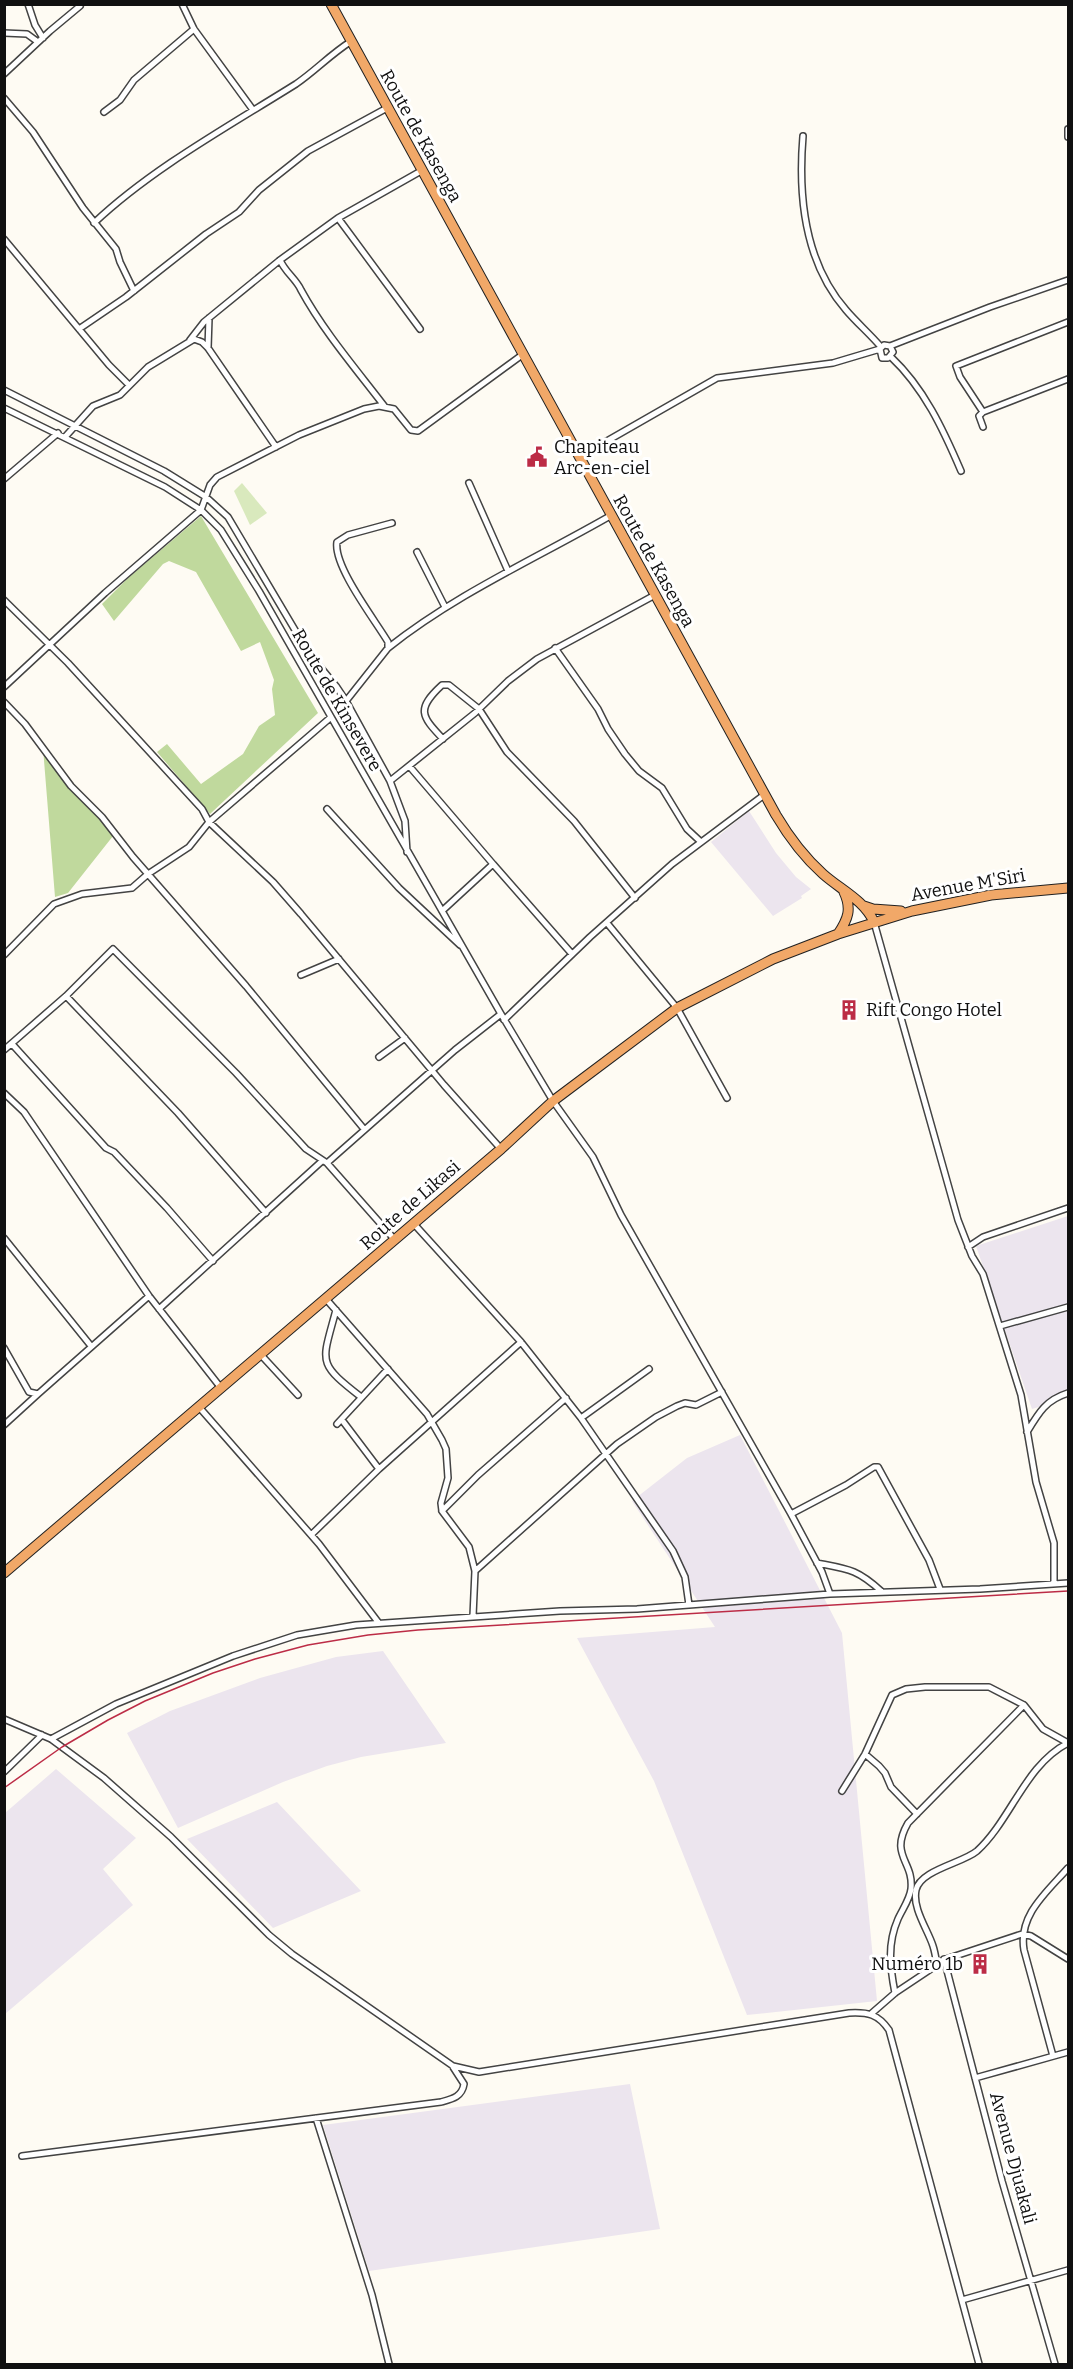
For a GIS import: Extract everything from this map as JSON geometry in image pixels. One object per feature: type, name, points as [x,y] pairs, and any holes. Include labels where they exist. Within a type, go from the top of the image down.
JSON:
[{"type":"highway","name":"Route de Kasenga","points":[[331,4],[764,795],[796,845],[822,873],[863,905],[874,922]]},
{"type":"highway","name":"Avenue M'Siri","points":[[874,922],[912,911],[991,895],[1068,888]]},
{"type":"highway","points":[[838,934],[848,915],[848,900],[843,890]]},
{"type":"highway","points":[[863,905],[883,910],[912,911]]},
{"type":"highway","name":"Route de Likasi","points":[[4,1574],[414,1224],[553,1101],[676,1008],[772,959],[874,922]]},
{"type":"street","points":[[28,4],[40,40]]},
{"type":"street","points":[[182,4],[194,29],[253,110]]},
{"type":"street","points":[[4,74],[81,5]]},
{"type":"street","points":[[104,112],[120,100],[134,80],[194,29]]},
{"type":"street","points":[[4,33],[27,34],[40,40]]},
{"type":"street","points":[[94,223],[127,195],[166,167],[309,75],[350,42]]},
{"type":"street","points":[[4,98],[33,132],[94,223],[116,249],[134,291]]},
{"type":"street","points":[[79,329],[239,212],[259,190],[298,158],[332,136],[387,108]]},
{"type":"street","points":[[1068,130],[1068,137]]},
{"type":"street","points":[[803,136],[801,196],[811,244],[826,281],[846,309],[880,348],[882,358],[891,357]]},
{"type":"street","points":[[65,437],[93,406],[120,395],[148,367],[190,340],[198,327],[280,260],[338,219],[421,171]]},
{"type":"street","points":[[338,219],[420,329]]},
{"type":"street","points":[[4,239],[109,365],[129,385]]},
{"type":"street","points":[[280,260],[287,274],[301,288],[334,341],[385,407]]},
{"type":"street","points":[[578,458],[717,378],[833,363],[890,346],[990,307],[1068,280]]},
{"type":"street","points":[[208,348],[209,318]]},
{"type":"street","points":[[983,412],[956,366],[1068,322]]},
{"type":"street","points":[[190,340],[198,340],[208,348],[276,447]]},
{"type":"street","points":[[890,346],[893,352],[891,357]]},
{"type":"street","points":[[4,687],[105,593],[201,510],[210,485],[217,477],[299,435],[372,406],[394,409],[411,430],[418,431],[522,355]]},
{"type":"street","points":[[891,357],[922,393],[944,432],[961,471]]},
{"type":"street","points":[[983,427],[980,416],[983,412],[1068,379]]},
{"type":"street","points":[[4,390],[164,471],[206,497],[228,517],[308,652],[346,701],[390,782],[405,821],[407,853]]},
{"type":"street","name":"Route de Kinsevere","points":[[4,408],[165,487],[201,510],[221,530],[502,1017],[553,1101],[593,1157],[621,1215],[818,1563],[830,1593]]},
{"type":"street","points":[[4,479],[58,434]]},
{"type":"street","points":[[469,483],[508,571]]},
{"type":"street","points":[[346,701],[388,648],[417,625],[508,571],[546,553],[610,516]]},
{"type":"street","points":[[388,648],[388,642],[349,580],[336,546],[337,542],[348,535],[392,523]]},
{"type":"street","points":[[417,552],[445,607]]},
{"type":"street","points":[[390,782],[443,739],[516,674],[555,648],[655,595]]},
{"type":"street","points":[[4,600],[51,645],[152,752],[202,809],[210,822],[273,882],[501,1149]]},
{"type":"street","points":[[555,648],[598,709],[625,754],[639,771],[662,788],[687,829],[701,842]]},
{"type":"street","points":[[443,739],[427,722],[424,705],[442,685],[449,685],[457,689],[478,709],[507,752],[574,821],[635,897]]},
{"type":"street","points":[[4,702],[25,724],[71,786],[102,817],[364,1129]]},
{"type":"street","points":[[4,955],[54,904],[82,894],[132,888],[148,874],[189,847],[210,822],[330,718]]},
{"type":"street","points":[[410,767],[572,954]]},
{"type":"street","points":[[159,1309],[324,1162],[433,1070],[502,1017],[672,864],[764,795]]},
{"type":"street","points":[[327,809],[399,888],[463,947]]},
{"type":"street","points":[[442,911],[492,864]]},
{"type":"street","points":[[874,922],[958,1220],[968,1247],[983,1274],[1021,1395],[1041,1504],[1054,1543],[1054,1584]]},
{"type":"street","points":[[607,923],[676,1008],[727,1098]]},
{"type":"street","points":[[4,1050],[66,996],[113,949],[236,1073],[306,1149],[324,1162],[394,1240]]},
{"type":"street","points":[[301,975],[339,959]]},
{"type":"street","points":[[66,996],[178,1113],[266,1213]]},
{"type":"street","points":[[379,1057],[405,1038]]},
{"type":"street","points":[[12,1044],[213,1261]]},
{"type":"street","points":[[4,1093],[18,1104],[39,1132],[149,1296],[222,1388]]},
{"type":"street","points":[[968,1247],[983,1237],[1068,1208]]},
{"type":"street","points":[[414,1224],[521,1342],[582,1418],[673,1551],[685,1577],[689,1605]]},
{"type":"street","points":[[4,1238],[91,1346]]},
{"type":"street","points":[[4,1425],[149,1296]]},
{"type":"street","points":[[326,1299],[388,1369],[432,1423],[442,1440],[448,1478],[441,1503],[442,1511],[467,1543],[475,1571],[473,1616]]},
{"type":"street","points":[[1000,1326],[1068,1307]]},
{"type":"street","points":[[336,1310],[324,1355],[328,1366],[339,1380],[361,1397]]},
{"type":"street","points":[[311,1535],[379,1469],[521,1342]]},
{"type":"street","points":[[4,1348],[29,1392],[38,1394]]},
{"type":"street","points":[[261,1355],[298,1395]]},
{"type":"street","points":[[379,1469],[339,1422],[388,1369]]},
{"type":"street","points":[[582,1418],[649,1369]]},
{"type":"street","points":[[475,1571],[636,1430],[677,1406],[685,1403],[696,1405],[722,1392]]},
{"type":"street","points":[[1027,1432],[1038,1413],[1053,1398],[1068,1393]]},
{"type":"street","points":[[442,1511],[478,1475],[566,1398]]},
{"type":"street","points":[[199,1407],[311,1535],[378,1622]]},
{"type":"street","points":[[791,1514],[832,1493],[874,1467],[878,1467],[929,1560],[940,1589]]},
{"type":"street","points":[[818,1563],[855,1571],[881,1591]]},
{"type":"street","points":[[51,1740],[116,1704],[233,1656],[297,1635],[378,1622],[689,1605],[830,1593],[980,1589],[1068,1583]]},
{"type":"street","points":[[842,1791],[865,1754],[892,1695],[906,1689],[957,1686],[988,1688],[1024,1705],[1043,1729],[1068,1743],[1041,1766],[975,1853],[928,1875],[913,1890],[896,1923],[889,1956],[895,1993]]},
{"type":"street","points":[[937,1965],[933,1945],[925,1928],[901,1853],[902,1834],[908,1823],[1024,1705]]},
{"type":"street","points":[[4,1719],[42,1735],[81,1759],[171,1837],[269,1935],[292,1954],[453,2066],[479,2072],[849,2013],[872,2013],[883,2020],[889,2030],[979,2364]]},
{"type":"street","points":[[4,1772],[42,1735]]},
{"type":"street","points":[[865,1754],[879,1766],[891,1787],[917,1814]]},
{"type":"street","points":[[1053,2056],[1024,1950],[1022,1934],[1036,1905],[1068,1868]]},
{"type":"street","points":[[872,2013],[895,1993],[944,1959],[1022,1934],[1032,1936],[1068,1959]]},
{"type":"street","name":"Avenue Djuakali","points":[[944,1959],[1002,2181],[1055,2364]]},
{"type":"street","points":[[975,2078],[1068,2052]]},
{"type":"street","points":[[22,2156],[451,2099],[463,2091],[464,2084],[453,2066]]},
{"type":"street","points":[[316,2118],[369,2284],[389,2364]]},
{"type":"street","points":[[962,2300],[1068,2270]]},
{"type":"shaded area","points":[[749,811],[776,853],[796,877],[811,889],[801,896],[802,898],[773,916],[711,842]]},
{"type":"shaded area","points":[[1068,1216],[1068,1398],[1032,1409],[976,1246]]},
{"type":"shaded area","points":[[740,1435],[842,1633],[877,2001],[747,2015],[654,1781],[577,1638],[715,1627],[632,1501],[687,1458]]},
{"type":"shaded area","points":[[383,1651],[446,1743],[361,1757],[327,1766],[283,1782],[178,1828],[127,1733],[170,1711],[260,1678],[336,1657]]},
{"type":"shaded area","points":[[56,1769],[136,1838],[103,1869],[133,1905],[5,2014],[5,1813]]},
{"type":"shaded area","points":[[277,1802],[361,1891],[273,1928],[187,1839]]},
{"type":"shaded area","points":[[630,2084],[660,2229],[369,2271],[323,2125]]},
{"type":"green space","points":[[242,483],[267,513],[250,525],[234,491]]},
{"type":"green space","points":[[201,516],[318,713],[210,814],[157,752],[167,744],[201,784],[243,754],[259,726],[275,715],[272,689],[274,680],[260,642],[241,651],[196,572],[169,561],[163,564],[114,621],[102,604],[128,578]]},
{"type":"green space","points":[[43,748],[113,836],[68,893],[55,897]]},
{"type":"railway","points":[[4,1788],[62,1747],[145,1701],[213,1673],[308,1645],[368,1635],[418,1630],[1068,1591]]},
{"type":"place","name":"Chapiteau Arc-en-ciel","points":[[537,457]]},
{"type":"place","name":"Rift Congo Hotel","points":[[849,1010]]},
{"type":"place","name":"Numéro 1b","points":[[980,1964]]}]
